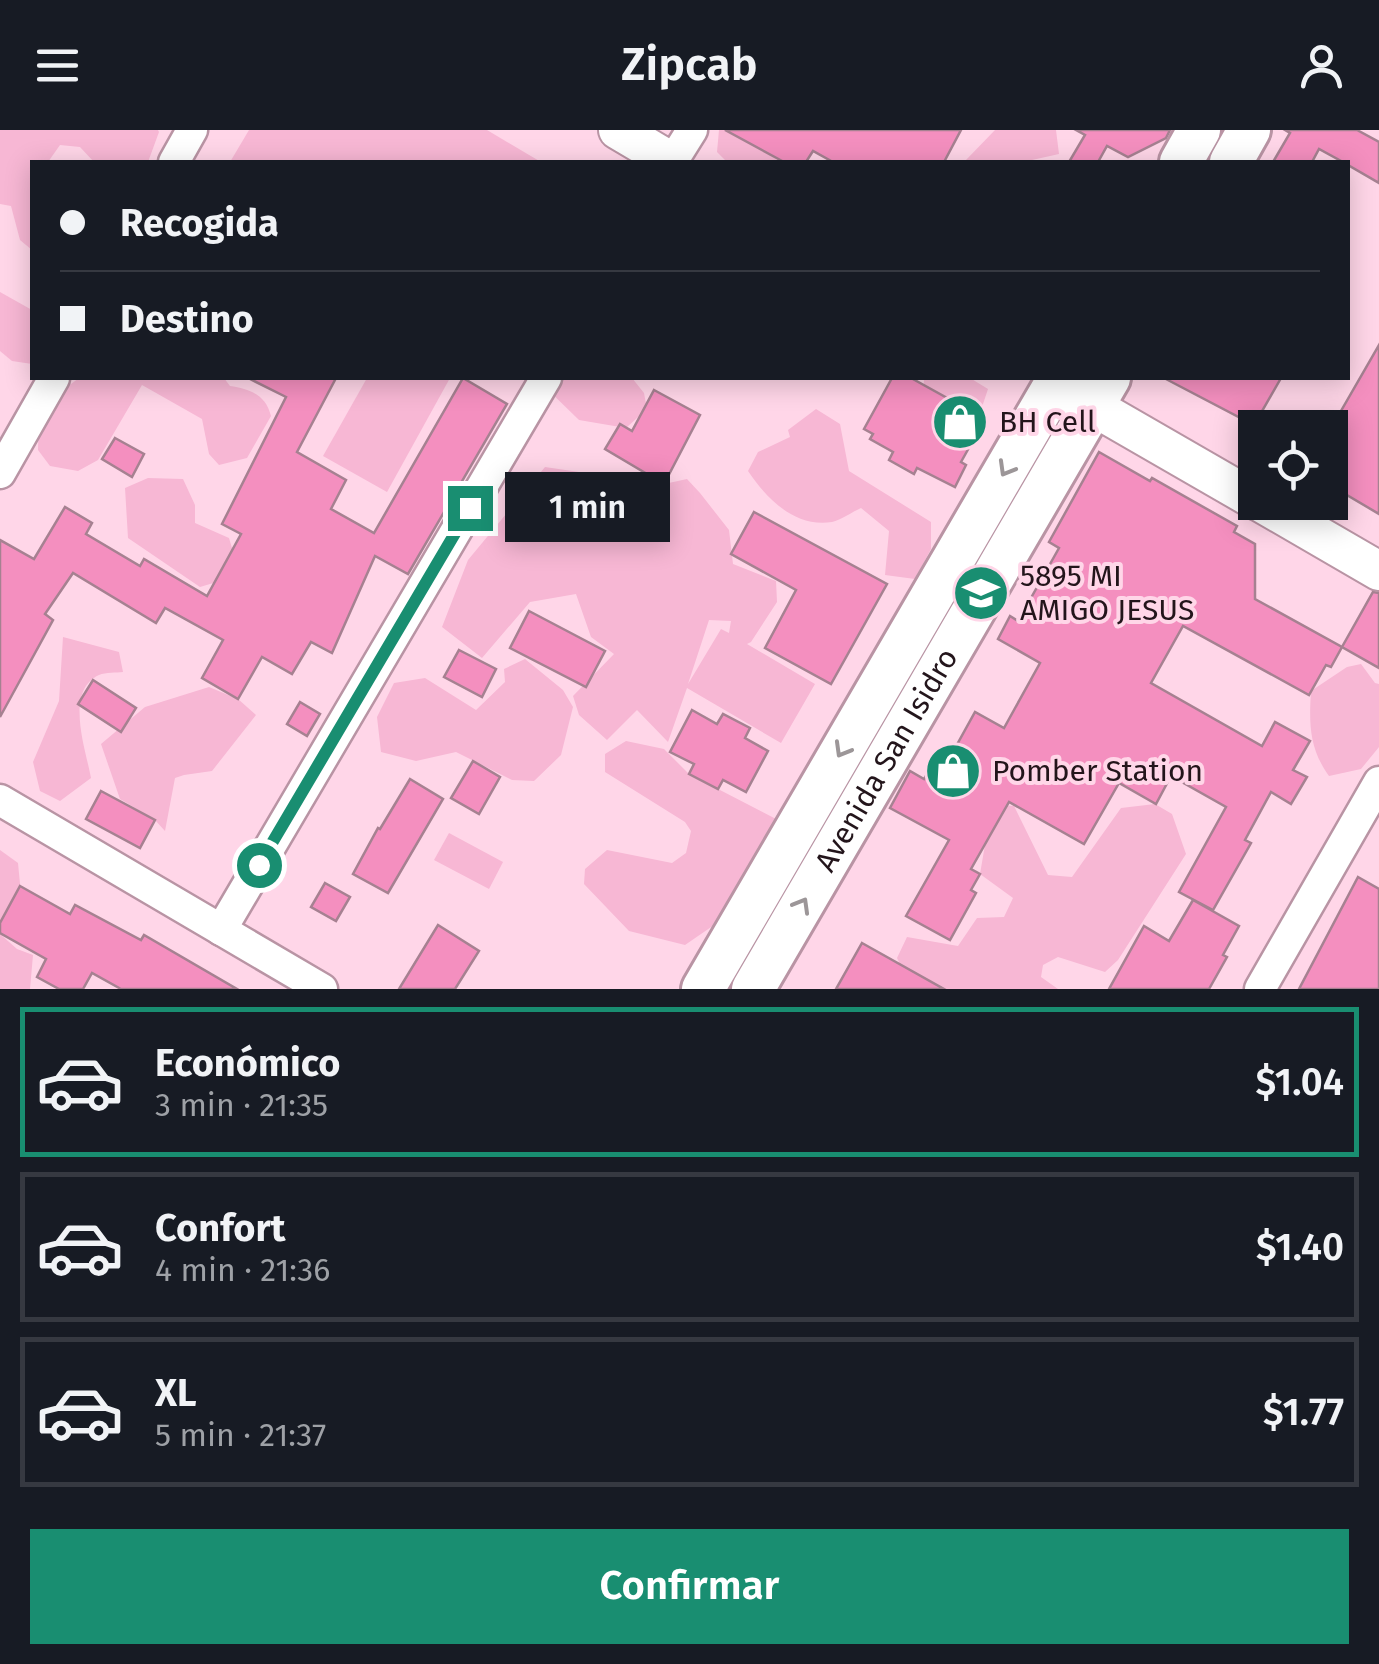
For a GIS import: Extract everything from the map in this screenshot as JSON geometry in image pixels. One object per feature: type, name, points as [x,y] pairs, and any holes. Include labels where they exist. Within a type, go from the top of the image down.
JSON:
[{"type":"main road","points":[[1182,160],[1199,130]]},
{"type":"main road","points":[[1232,160],[1249,130]]},
{"type":"main road","name":"Avenida San Isidro","points":[[703,989],[1052,380]]},
{"type":"main road","name":"Avenida San Isidro","points":[[753,989],[1101,392]]},
{"type":"street","points":[[175,160],[192,130]]},
{"type":"street","points":[[618,130],[669,160]]},
{"type":"street","points":[[673,160],[692,130]]},
{"type":"street","points":[[0,473],[53,380]]},
{"type":"street","points":[[221,930],[545,380]]},
{"type":"street","points":[[1052,380],[1101,392],[1238,488]]},
{"type":"street","points":[[1290,520],[1379,571]]},
{"type":"street","points":[[1260,989],[1379,782]]},
{"type":"street","points":[[0,800],[322,989]]},
{"type":"shaded area","points":[[0,130],[159,132],[149,160],[92,160],[80,147],[60,145],[49,160],[30,160],[30,248],[20,240],[11,206],[0,204]]},
{"type":"shaded area","points":[[249,130],[487,130],[538,160],[231,160]]},
{"type":"shaded area","points":[[719,130],[759,130],[758,147],[777,160],[725,160],[717,152]]},
{"type":"shaded area","points":[[995,130],[1056,130],[1059,154],[1032,160],[966,160]]},
{"type":"shaded area","points":[[0,292],[30,309],[30,364],[12,361],[0,351]]},
{"type":"shaded area","points":[[76,380],[226,380],[230,386],[261,398],[271,416],[247,458],[219,465],[209,454],[202,419],[142,385],[98,460],[78,471],[50,466],[38,450],[39,408]]},
{"type":"shaded area","points":[[366,380],[449,380],[387,492],[323,456]]},
{"type":"shaded area","points":[[634,380],[644,393],[647,409],[626,428],[579,420],[539,381]]},
{"type":"shaded area","points":[[924,380],[973,380],[988,389],[981,410],[949,399],[946,429],[922,433]]},
{"type":"shaded area","points":[[816,409],[840,424],[849,471],[931,522],[931,549],[915,579],[885,575],[889,531],[861,508],[832,522],[806,520],[773,501],[748,471],[758,452],[790,437],[788,430]]},
{"type":"shaded area","points":[[545,467],[579,472],[613,542],[648,534],[612,515],[607,478],[664,484],[687,479],[729,530],[733,564],[776,581],[777,602],[747,644],[815,684],[781,743],[687,688],[668,742],[637,710],[607,740],[579,715],[573,696],[614,654],[591,637],[576,594],[530,602],[482,658],[442,627],[468,560]],"holes":[[[709,620],[731,621],[729,633],[721,629],[688,684]]]},
{"type":"shaded area","points":[[148,478],[183,479],[195,505],[195,523],[229,538],[234,555],[220,581],[200,587],[128,538],[125,488]]},
{"type":"shaded area","points":[[63,637],[119,652],[123,672],[99,675],[82,694],[80,722],[91,778],[60,801],[40,791],[33,762],[59,701]]},
{"type":"shaded area","points":[[525,659],[563,690],[573,707],[561,755],[534,781],[512,780],[456,752],[416,761],[381,752],[377,717],[394,683],[425,678],[476,710],[505,682],[504,669]]},
{"type":"shaded area","points":[[1361,664],[1379,684],[1379,747],[1361,769],[1329,776],[1317,756],[1312,735],[1311,691],[1347,667]]},
{"type":"shaded area","points":[[209,687],[238,699],[256,715],[212,771],[175,778],[165,831],[155,820],[120,799],[101,744],[145,707]]},
{"type":"shaded area","points":[[626,741],[664,749],[689,774],[778,820],[717,923],[685,945],[629,931],[584,884],[585,869],[607,850],[672,863],[686,853],[691,831],[685,822],[605,772],[605,754]]},
{"type":"shaded area","points":[[992,804],[1014,806],[1048,875],[1072,877],[1121,808],[1155,804],[1172,814],[1186,854],[1118,960],[1105,972],[1058,957],[1043,965],[1041,977],[1058,989],[912,989],[897,958],[907,937],[958,946],[977,918],[1004,917],[1013,898],[980,874]]},
{"type":"shaded area","points":[[449,833],[503,862],[489,889],[434,860]]},
{"type":"shaded area","points":[[0,850],[18,863],[21,894],[0,924]]},
{"type":"shaded area","points":[[0,934],[17,949],[33,955],[30,989],[0,989]]},
{"type":"building","points":[[725,130],[961,130],[945,160],[829,160],[813,151],[807,160],[780,160]]},
{"type":"building","points":[[1076,130],[1170,130],[1166,138],[1128,157],[1107,146],[1099,160],[1070,160],[1085,135]]},
{"type":"building","points":[[1285,130],[1357,130],[1379,142],[1379,183],[1350,166],[1350,160],[1339,160],[1319,149],[1313,160],[1274,160],[1290,133]]},
{"type":"building","points":[[1379,345],[1379,514],[1348,496],[1348,410],[1342,410]]},
{"type":"building","points":[[252,380],[335,380],[297,452],[346,480],[331,509],[374,533],[462,380],[507,404],[408,574],[375,556],[332,653],[311,642],[292,674],[262,657],[238,699],[202,678],[223,640],[165,608],[156,623],[73,573],[45,614],[53,620],[0,717],[0,540],[34,559],[65,507],[92,523],[86,534],[140,566],[144,559],[207,596],[241,534],[222,524],[286,397]]},
{"type":"building","points":[[891,380],[915,380],[985,419],[961,462],[966,465],[955,487],[917,468],[914,474],[889,460],[893,452],[870,439],[873,434],[864,429]]},
{"type":"building","points":[[1168,380],[1280,380],[1263,410],[1238,410],[1238,417]]},
{"type":"building","points":[[654,390],[700,415],[664,484],[605,449],[620,424],[632,431]]},
{"type":"building","points":[[115,438],[144,454],[132,477],[102,459]]},
{"type":"building","points":[[1099,452],[1237,526],[1234,532],[1255,544],[1255,599],[1342,647],[1309,695],[1183,626],[1151,683],[1262,746],[1275,722],[1310,741],[1293,770],[1307,777],[1291,804],[1271,792],[1245,840],[1251,843],[1213,910],[1179,892],[1226,807],[1171,776],[1156,804],[1119,783],[1084,844],[1009,802],[971,869],[980,874],[971,890],[976,893],[950,940],[906,916],[949,840],[890,808],[910,771],[924,779],[939,753],[949,759],[975,712],[1004,728],[1040,663],[998,639],[1010,616],[1018,621],[1059,548],[1049,542]]},
{"type":"building","points":[[754,512],[887,584],[831,684],[765,648],[796,590],[731,554]]},
{"type":"building","points":[[1373,592],[1379,593],[1379,668],[1342,647]]},
{"type":"building","points":[[529,611],[605,651],[586,687],[510,648]]},
{"type":"building","points":[[459,650],[496,669],[482,697],[444,677]]},
{"type":"building","points":[[93,680],[136,708],[121,732],[78,704]]},
{"type":"building","points":[[300,702],[320,714],[307,736],[287,724]]},
{"type":"building","points":[[692,710],[717,724],[723,714],[750,728],[745,738],[768,751],[746,792],[723,780],[718,789],[689,774],[694,764],[670,752]]},
{"type":"building","points":[[473,761],[500,777],[479,814],[451,798]]},
{"type":"building","points":[[410,779],[443,799],[388,893],[353,874]]},
{"type":"building","points":[[101,791],[155,820],[140,848],[86,819]]},
{"type":"building","points":[[1358,877],[1379,889],[1379,989],[1299,989]]},
{"type":"building","points":[[325,883],[350,897],[336,921],[311,907]]},
{"type":"building","points":[[20,886],[70,914],[75,905],[141,940],[144,935],[237,989],[121,989],[92,973],[83,989],[59,989],[37,977],[46,959],[0,933],[0,923]]},
{"type":"building","points":[[1193,900],[1239,926],[1209,989],[1109,989],[1144,926],[1169,941]]},
{"type":"building","points":[[438,925],[479,951],[455,989],[399,989]]},
{"type":"building","points":[[862,943],[944,989],[836,989]]},
{"type":"place","name":"BH Cell","points":[[960,422]]},
{"type":"place","name":"5895 MI AMIGO JESUS","points":[[981,593]]},
{"type":"place","name":"Pomber Station","points":[[953,771]]},
{"type":"route","points":[[259,865],[470,508]]}]
